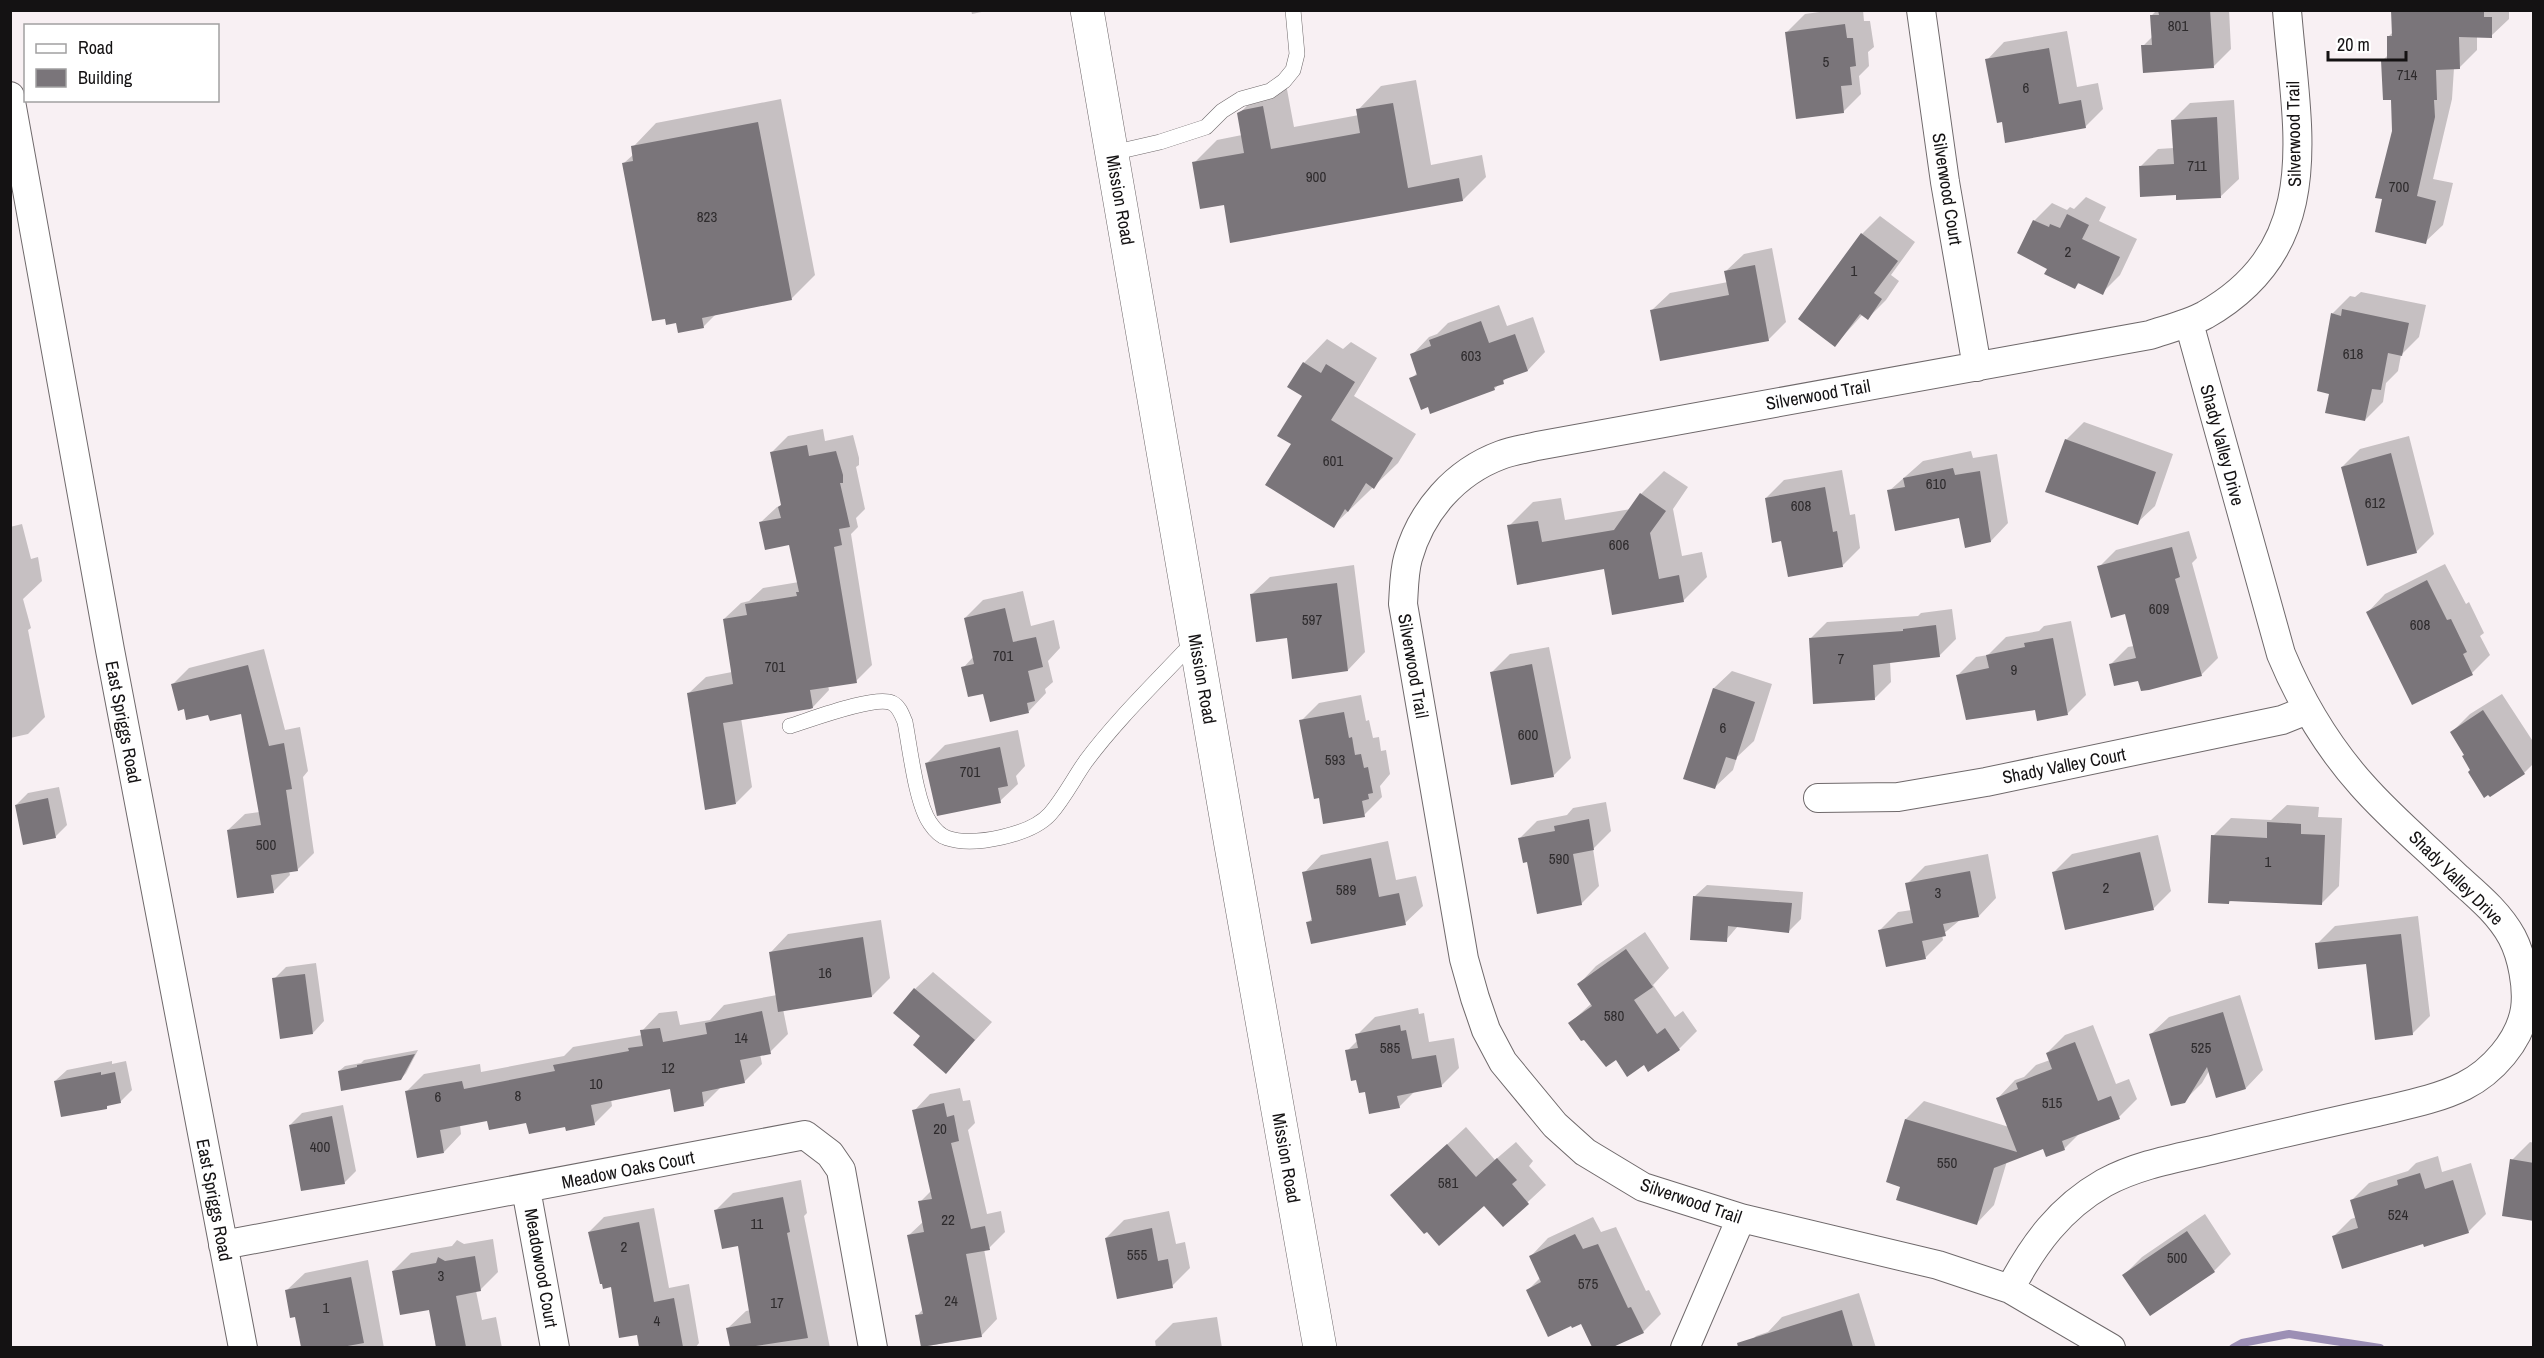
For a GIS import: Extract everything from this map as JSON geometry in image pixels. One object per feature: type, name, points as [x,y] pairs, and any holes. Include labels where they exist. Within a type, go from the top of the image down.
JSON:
[{"type":"street","name":"Mission Road","points":[[1087,10],[1320,1347]]},
{"type":"street","name":"Silverwood Court","points":[[1921,10],[1945,182],[1977,367]]},
{"type":"street","name":"Silverwood Trail","points":[[2111,1347],[2010,1289],[1938,1265],[1741,1218],[1643,1187],[1585,1152],[1555,1125],[1503,1062],[1486,1030],[1464,958],[1402,604],[1407,559],[1421,525],[1436,502],[1462,476],[1500,456],[1537,446],[2150,335],[2206,315],[2238,292],[2257,273],[2272,253],[2288,222],[2298,180],[2298,146],[2287,10]]},
{"type":"street","name":"East Spriggs Road","points":[[10,96],[110,650],[243,1347]]},
{"type":"street","name":"Shady Valley Drive","points":[[2010,1289],[2030,1252],[2050,1225],[2073,1204],[2105,1183],[2153,1163],[2415,1103],[2463,1087],[2488,1072],[2528,1023],[2521,960],[2505,926],[2486,904],[2361,784],[2320,731],[2307,710],[2281,654],[2189,322]]},
{"type":"street","name":"Shady Valley Court","points":[[1818,798],[1898,797],[1986,782],[2282,720],[2307,710]]},
{"type":"street","name":"Meadow Oaks Court","points":[[223,1245],[805,1135],[830,1154],[841,1170],[873,1347]]},
{"type":"street","name":"Meadowood Court","points":[[526,1189],[555,1347]]},
{"type":"street","points":[[1684,1347],[1741,1218]]},
{"type":"lane","points":[[1112,153],[1160,142],[1206,127],[1222,111],[1241,99],[1270,91],[1284,81],[1293,70],[1297,54],[1293,10]]},
{"type":"lane","points":[[790,726],[852,706],[880,701],[892,703],[901,711],[905,722],[922,808],[930,824],[944,838],[961,841],[992,840],[1030,828],[1050,815],[1086,761],[1108,734],[1184,652],[1196,643]]},
{"type":"building","points":[[2158,10],[2210,10],[2214,68],[2143,73],[2141,45],[2152,45],[2150,15],[2159,15]]},
{"type":"building","points":[[2391,10],[2484,10],[2484,17],[2492,17],[2492,38],[2459,37],[2460,69],[2436,70],[2435,117],[2417,196],[2436,201],[2426,244],[2375,232],[2382,199],[2375,198],[2392,131],[2391,100],[2383,100],[2381,60],[2387,60],[2387,36],[2392,36]]},
{"type":"building","points":[[1845,24],[1847,38],[1853,38],[1856,66],[1850,67],[1852,85],[1841,86],[1844,113],[1796,119],[1785,32]]},
{"type":"building","points":[[2049,48],[2059,104],[2081,100],[2086,128],[2005,143],[2002,122],[1997,123],[1985,59]]},
{"type":"building","points":[[1393,103],[1408,188],[1459,178],[1463,201],[1230,243],[1224,205],[1200,209],[1192,162],[1244,153],[1237,113],[1263,106],[1271,149],[1360,133],[1356,109]]},
{"type":"building","points":[[2217,117],[2221,198],[2176,200],[2176,195],[2140,197],[2139,166],[2174,164],[2171,120]]},
{"type":"building","points":[[758,122],[792,300],[702,318],[704,328],[678,333],[676,323],[666,325],[665,319],[652,321],[622,163],[633,161],[631,146]]},
{"type":"building","points":[[2067,214],[2089,225],[2082,239],[2120,257],[2103,295],[2078,283],[2075,289],[2044,274],[2047,269],[2017,253],[2033,220],[2049,227],[2050,224],[2060,228]]},
{"type":"building","points":[[1861,233],[1898,261],[1874,293],[1882,299],[1868,320],[1860,314],[1835,347],[1798,319]]},
{"type":"building","points":[[1755,265],[1769,341],[1660,361],[1650,310],[1729,295],[1724,271]]},
{"type":"building","points":[[2342,309],[2409,323],[2402,356],[2388,353],[2381,390],[2372,389],[2365,421],[2325,413],[2329,394],[2317,391],[2331,313],[2341,316]]},
{"type":"building","points":[[1481,321],[1489,343],[1515,334],[1528,371],[1503,380],[1504,384],[1494,387],[1495,390],[1430,414],[1428,407],[1421,410],[1409,378],[1417,375],[1410,354],[1431,346],[1429,340]]},
{"type":"building","points":[[1303,362],[1321,373],[1326,364],[1355,382],[1331,420],[1393,458],[1374,489],[1366,483],[1348,512],[1345,509],[1334,528],[1265,485],[1291,444],[1277,436],[1302,396],[1287,387]]},
{"type":"building","points":[[2065,439],[2156,472],[2138,525],[2045,492]]},
{"type":"building","points":[[807,445],[809,456],[836,451],[843,475],[843,483],[840,483],[850,527],[839,529],[842,545],[834,547],[857,683],[810,690],[813,708],[810,709],[723,723],[736,804],[705,810],[687,693],[733,684],[723,619],[747,615],[745,604],[797,596],[796,592],[799,592],[789,545],[765,550],[759,522],[781,518],[778,507],[781,505],[770,452]]},
{"type":"building","points":[[2391,453],[2417,553],[2367,566],[2341,467]]},
{"type":"building","points":[[1953,468],[1955,475],[1980,471],[1991,542],[1965,548],[1959,518],[1895,531],[1887,490],[1905,487],[1903,478]]},
{"type":"building","points":[[1825,487],[1833,532],[1837,531],[1843,567],[1788,577],[1781,541],[1772,543],[1765,498]]},
{"type":"building","points":[[1640,493],[1666,511],[1650,533],[1659,579],[1679,575],[1684,602],[1612,615],[1604,569],[1517,585],[1507,525],[1538,521],[1542,542],[1614,530]]},
{"type":"building","points":[[2172,547],[2180,577],[2175,579],[2202,676],[2141,691],[2138,681],[2114,686],[2109,664],[2136,658],[2125,614],[2111,618],[2097,566]]},
{"type":"building","points":[[2427,580],[2447,620],[2451,619],[2467,652],[2463,654],[2473,675],[2412,705],[2366,612]]},
{"type":"building","points":[[1337,583],[1348,671],[1292,679],[1287,638],[1256,642],[1250,594]]},
{"type":"building","points":[[1005,608],[1013,642],[1036,637],[1043,667],[1028,671],[1035,701],[1027,703],[1029,713],[990,722],[983,694],[968,697],[961,667],[974,664],[964,618]]},
{"type":"building","points":[[1936,625],[1940,657],[1873,665],[1875,700],[1813,704],[1809,638],[1903,631],[1903,629]]},
{"type":"building","points":[[2053,638],[2068,715],[2037,721],[2035,710],[1966,720],[1956,675],[1989,668],[1986,655],[2025,647],[2024,643]]},
{"type":"building","points":[[1532,664],[1554,777],[1511,785],[1490,672]]},
{"type":"building","points":[[248,665],[269,746],[284,743],[292,789],[286,790],[298,871],[271,875],[274,893],[237,898],[227,830],[261,825],[241,714],[210,721],[208,715],[186,720],[184,709],[178,711],[171,684]]},
{"type":"building","points":[[1713,688],[1755,702],[1736,760],[1726,757],[1715,789],[1683,779]]},
{"type":"building","points":[[2483,710],[2525,774],[2490,797],[2488,795],[2484,798],[2468,772],[2470,770],[2462,756],[2464,755],[2450,732]]},
{"type":"building","points":[[1344,712],[1355,755],[1361,754],[1364,768],[1368,767],[1373,793],[1368,794],[1369,799],[1362,801],[1365,817],[1323,824],[1319,798],[1314,799],[1299,720]]},
{"type":"building","points":[[1000,747],[1008,786],[998,788],[1001,803],[937,816],[925,763]]},
{"type":"building","points":[[48,798],[56,838],[23,845],[15,805]]},
{"type":"building","points":[[1589,819],[1594,850],[1573,854],[1582,905],[1537,914],[1527,862],[1523,863],[1518,838],[1555,831],[1554,826]]},
{"type":"building","points":[[2267,822],[2301,824],[2301,834],[2325,835],[2322,905],[2229,901],[2229,904],[2208,903],[2211,835],[2267,838]]},
{"type":"building","points":[[2140,852],[2154,910],[2065,930],[2052,872]]},
{"type":"building","points":[[1371,858],[1379,897],[1399,893],[1406,925],[1311,944],[1306,922],[1312,921],[1302,872]]},
{"type":"building","points":[[1970,871],[1979,917],[1943,924],[1946,936],[1922,941],[1926,959],[1886,967],[1878,930],[1913,923],[1905,883]]},
{"type":"building","points":[[1693,896],[1792,903],[1789,933],[1728,926],[1727,942],[1690,940]]},
{"type":"building","points":[[2401,934],[2413,1035],[2375,1040],[2366,964],[2318,969],[2315,943]]},
{"type":"building","points":[[863,937],[872,997],[778,1012],[769,952]]},
{"type":"building","points":[[1626,949],[1653,987],[1634,1000],[1657,1034],[1665,1028],[1680,1050],[1648,1072],[1644,1065],[1627,1077],[1616,1060],[1606,1067],[1584,1040],[1581,1041],[1568,1023],[1592,1006],[1577,984]]},
{"type":"building","points":[[305,974],[313,1034],[280,1039],[272,978]]},
{"type":"building","points":[[914,988],[975,1040],[946,1074],[913,1045],[920,1036],[893,1013]]},
{"type":"building","points":[[762,1011],[771,1054],[740,1060],[745,1083],[702,1092],[704,1106],[674,1112],[670,1089],[591,1105],[595,1125],[566,1131],[565,1127],[529,1134],[526,1123],[489,1130],[487,1121],[440,1130],[444,1153],[417,1158],[405,1091],[462,1081],[464,1089],[555,1071],[553,1065],[629,1051],[628,1048],[643,1046],[640,1030],[660,1028],[663,1042],[707,1034],[705,1023]]},
{"type":"building","points":[[2223,1012],[2246,1089],[2216,1098],[2207,1067],[2185,1103],[2171,1106],[2149,1034]]},
{"type":"building","points":[[1400,1025],[1401,1031],[1406,1030],[1412,1059],[1436,1055],[1442,1087],[1397,1096],[1400,1108],[1369,1114],[1365,1092],[1359,1093],[1356,1080],[1351,1081],[1345,1050],[1358,1048],[1355,1034]]},
{"type":"building","points":[[2075,1042],[2098,1101],[2111,1096],[2120,1119],[2062,1141],[2065,1150],[2046,1157],[2043,1149],[1994,1168],[1977,1225],[1896,1200],[1900,1187],[1886,1182],[1905,1119],[2017,1152],[1996,1098],[2018,1089],[2016,1083],[2052,1069],[2046,1053]]},
{"type":"building","points":[[415,1054],[401,1080],[341,1091],[338,1071]]},
{"type":"building","points":[[101,1072],[101,1075],[115,1072],[121,1103],[107,1106],[107,1109],[61,1117],[54,1081]]},
{"type":"building","points":[[944,1103],[947,1117],[954,1115],[959,1141],[951,1143],[971,1229],[985,1226],[990,1250],[966,1254],[982,1337],[921,1347],[915,1315],[923,1314],[907,1235],[924,1232],[918,1201],[932,1199],[912,1110]]},
{"type":"building","points":[[332,1116],[345,1184],[301,1191],[289,1125]]},
{"type":"building","points":[[1447,1144],[1476,1177],[1497,1158],[1517,1180],[1512,1184],[1529,1204],[1503,1227],[1484,1206],[1439,1246],[1427,1232],[1424,1234],[1390,1195]]},
{"type":"building","points":[[2510,1159],[2534,1163],[2534,1221],[2502,1216]]},
{"type":"building","points":[[2420,1173],[2425,1189],[2453,1180],[2469,1233],[2424,1247],[2423,1244],[2342,1269],[2332,1236],[2358,1228],[2350,1200],[2398,1185],[2397,1180]]},
{"type":"building","points":[[783,1197],[790,1232],[787,1233],[808,1338],[749,1347],[730,1347],[726,1328],[751,1323],[738,1246],[722,1249],[714,1210]]},
{"type":"building","points":[[639,1222],[654,1302],[674,1298],[683,1347],[639,1347],[637,1335],[619,1338],[611,1287],[603,1289],[600,1284],[588,1232]]},
{"type":"building","points":[[1152,1228],[1158,1261],[1168,1259],[1173,1288],[1117,1299],[1105,1238]]},
{"type":"building","points":[[2187,1231],[2215,1272],[2150,1316],[2122,1275]]},
{"type":"building","points":[[1575,1234],[1583,1249],[1598,1244],[1628,1308],[1631,1307],[1644,1333],[1613,1347],[1592,1347],[1581,1324],[1572,1328],[1571,1326],[1548,1337],[1526,1290],[1541,1282],[1529,1256]]},
{"type":"building","points":[[475,1256],[481,1291],[456,1296],[466,1347],[436,1347],[429,1310],[400,1315],[392,1271],[436,1263],[438,1257],[445,1261]]},
{"type":"building","points":[[351,1277],[364,1343],[342,1347],[301,1347],[295,1317],[290,1318],[285,1290]]},
{"type":"building","points":[[1842,1310],[1853,1347],[1738,1347],[1737,1343]]},
{"type":"waterway","points":[[2233,1348],[2242,1343],[2289,1334],[2380,1348]]}]
